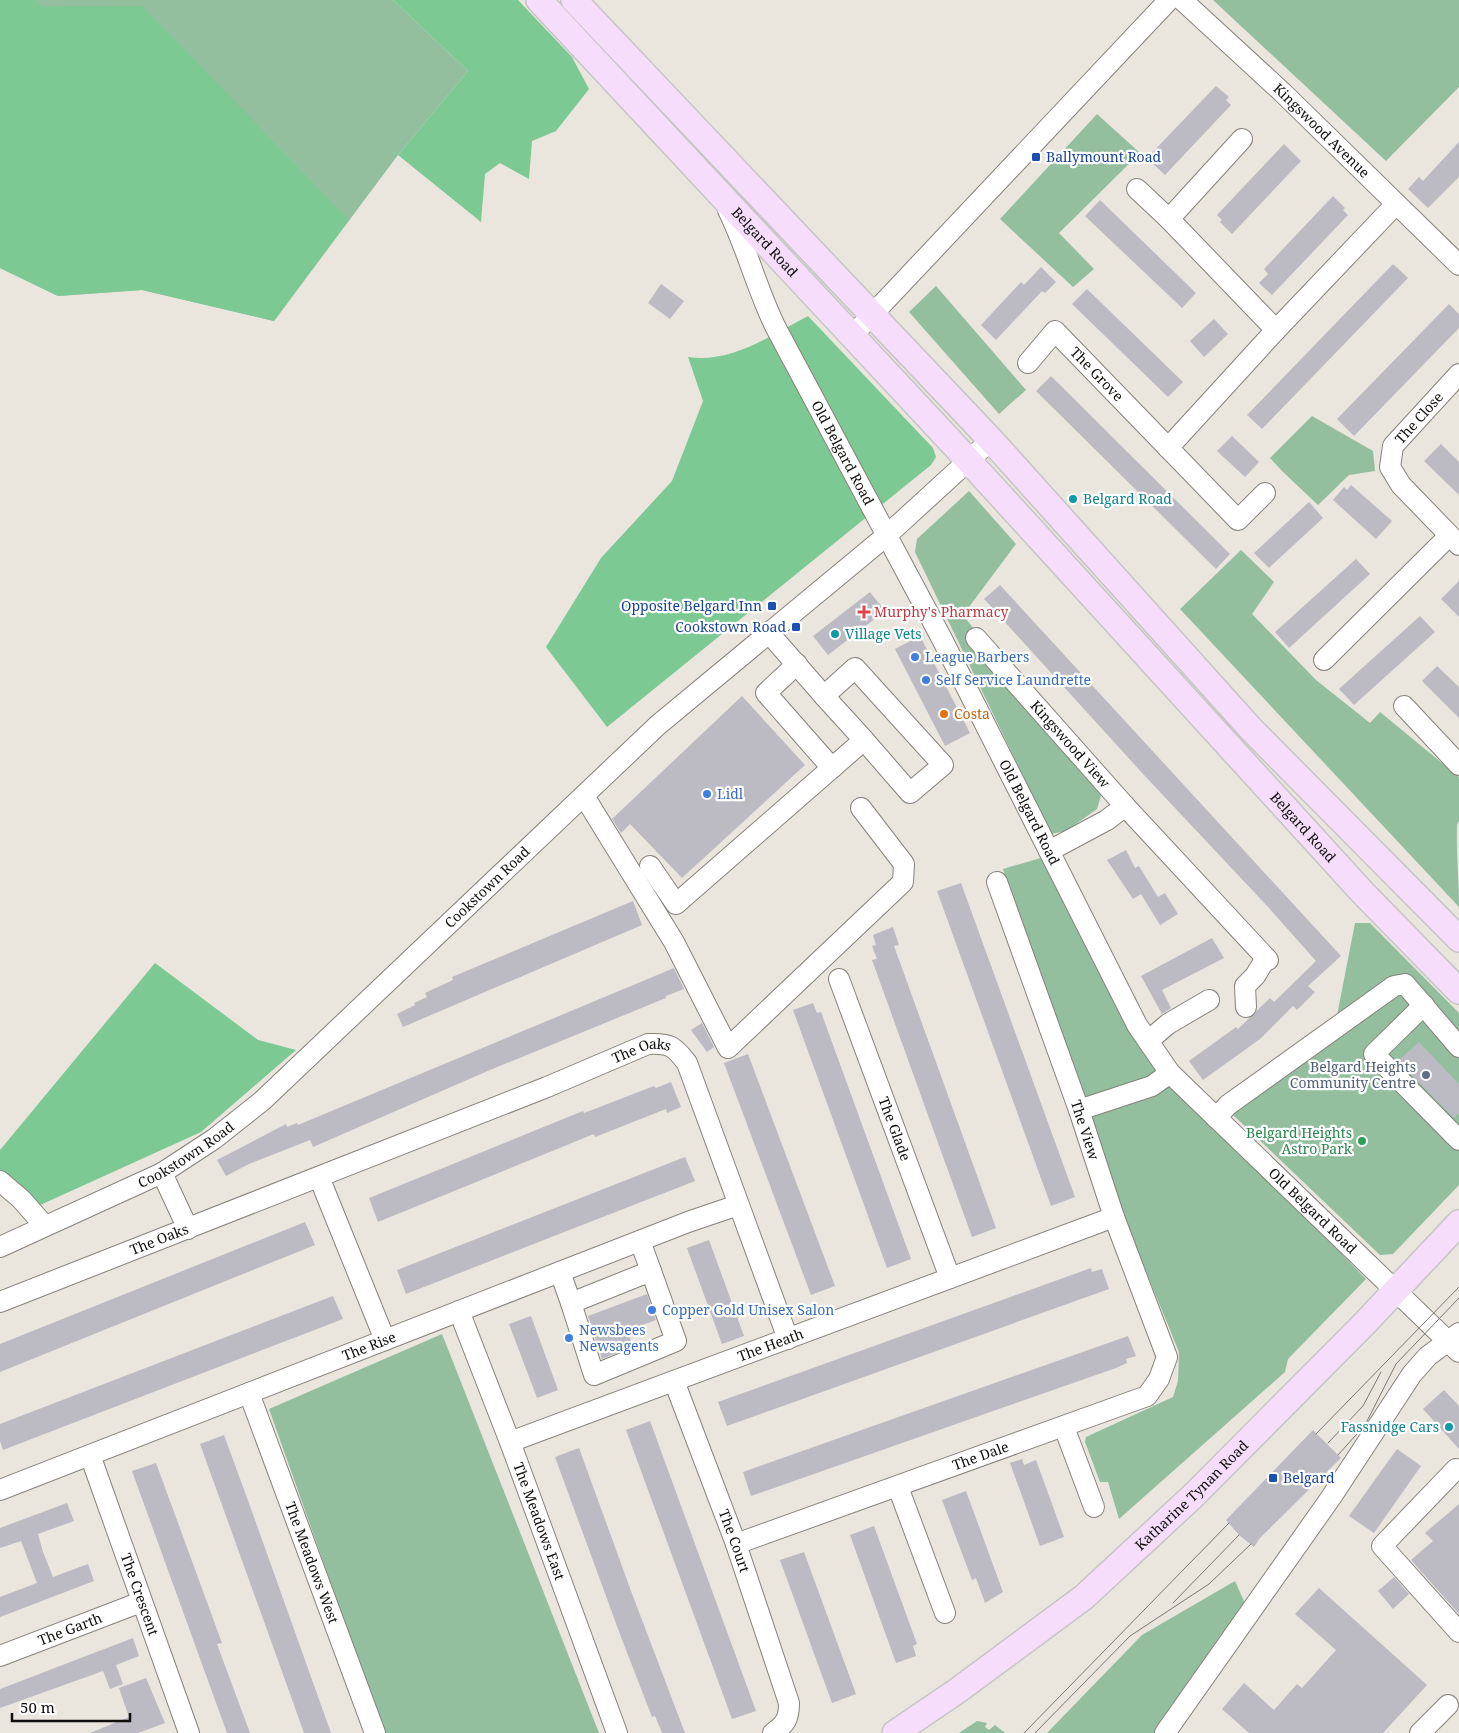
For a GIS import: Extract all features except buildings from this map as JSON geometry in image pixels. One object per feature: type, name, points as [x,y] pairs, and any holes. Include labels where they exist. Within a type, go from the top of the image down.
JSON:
[{"type":"main road","name":"Belgard Road","points":[[539,0],[716,187],[774,254],[969,461],[1362,893],[1459,991]]},
{"type":"main road","name":"Belgard Road","points":[[574,0],[692,127],[873,314],[991,440],[1251,728],[1459,939]]},
{"type":"main road","name":"Katharine Tynan Road","points":[[895,1733],[957,1691],[1084,1597],[1194,1495],[1459,1223]]},
{"type":"street","points":[[852,336],[1169,0]]},
{"type":"street","name":"Kingswood Avenue","points":[[1182,0],[1282,92],[1459,265]]},
{"type":"street","points":[[1169,219],[1242,139]]},
{"type":"street","name":"Old Belgard Road","points":[[716,187],[743,240],[766,307],[776,328],[942,639],[1137,1025],[1170,1073],[1394,1291],[1455,1342]]},
{"type":"street","points":[[1137,190],[1169,219],[1276,330]]},
{"type":"street","points":[[1168,448],[1276,330],[1396,204]]},
{"type":"street","name":"The Grove","points":[[1028,363],[1055,331],[1238,520],[1265,494]]},
{"type":"street","name":"The Close","points":[[1324,660],[1454,540],[1401,485],[1390,467],[1393,446],[1459,374]]},
{"type":"street","name":"Cookstown Road","points":[[0,1247],[44,1225],[162,1173],[214,1139],[262,1101],[658,725],[886,536],[991,440]]},
{"type":"street","points":[[768,632],[824,696],[910,792],[943,765],[855,668],[824,696]]},
{"type":"street","name":"Kingswood View","points":[[976,638],[1125,806],[1267,959],[1246,986],[1246,1007]]},
{"type":"street","points":[[797,664],[766,693],[832,768]]},
{"type":"street","points":[[1404,706],[1459,765]]},
{"type":"street","points":[[650,866],[676,904],[864,740]]},
{"type":"street","points":[[584,796],[674,942],[728,1048],[903,882],[904,864],[861,808]]},
{"type":"street","points":[[1049,851],[1107,820],[1125,806]]},
{"type":"street","name":"The View","points":[[997,882],[1079,1110],[1114,1217],[1167,1357],[1159,1379]]},
{"type":"street","name":"The Glade","points":[[839,979],[950,1278]]},
{"type":"street","points":[[1216,1118],[1228,1105],[1394,986],[1405,984],[1459,1047]]},
{"type":"street","points":[[1148,1041],[1168,1024],[1209,1000]]},
{"type":"street","points":[[1424,1005],[1374,1054],[1459,1140]]},
{"type":"street","name":"The Oaks","points":[[0,1302],[547,1088],[648,1044],[665,1043],[677,1050],[687,1063],[788,1339]]},
{"type":"street","points":[[1079,1110],[1152,1086],[1170,1073]]},
{"type":"street","points":[[162,1173],[188,1229]]},
{"type":"street","points":[[319,1177],[385,1340]]},
{"type":"street","points":[[0,1181],[22,1199],[44,1225]]},
{"type":"street","name":"The Rise","points":[[0,1490],[640,1241],[738,1205]]},
{"type":"street","name":"The Heath","points":[[510,1442],[1114,1217]]},
{"type":"street","points":[[560,1272],[594,1375],[676,1341],[640,1241]]},
{"type":"street","points":[[571,1304],[651,1272]]},
{"type":"street","name":"The Meadows East","points":[[459,1311],[510,1442],[617,1733]]},
{"type":"street","points":[[1165,1733],[1332,1496],[1412,1374],[1428,1356],[1455,1342]]},
{"type":"street","name":"The Dale","points":[[736,1544],[1147,1396],[1159,1379]]},
{"type":"street","name":"The Court","points":[[674,1380],[736,1544],[789,1703],[789,1717],[783,1726],[774,1733]]},
{"type":"street","name":"The Meadows West","points":[[249,1393],[375,1733]]},
{"type":"street","points":[[1064,1427],[1094,1507]]},
{"type":"street","name":"The Crescent","points":[[90,1455],[189,1733]]},
{"type":"street","points":[[1458,1469],[1382,1546],[1459,1632]]},
{"type":"street","points":[[898,1487],[945,1613]]},
{"type":"street","name":"The Garth","points":[[0,1656],[141,1602]]},
{"type":"street","points":[[1420,1733],[1448,1705]]},
{"type":"green space","points":[[0,0],[393,0],[468,71],[398,155],[274,321],[142,290],[58,296],[0,268]]},
{"type":"green space","points":[[0,0],[35,0],[43,7],[142,6],[349,220],[274,321],[142,290],[58,296],[0,268]]},
{"type":"green space","points":[[393,0],[518,0],[572,57],[589,89],[556,131],[532,141],[529,179],[500,163],[485,174],[481,222],[398,155],[468,71]]},
{"type":"green space","points":[[1213,0],[1459,0],[1459,87],[1386,161]]},
{"type":"green space","points":[[1097,114],[1140,153],[1059,233],[1094,269],[1073,287],[1000,219]]},
{"type":"green space","points":[[936,286],[1026,390],[999,414],[909,312]]},
{"type":"green space","points":[[808,316],[933,448],[936,457],[931,465],[607,727],[546,647],[601,558],[672,481],[703,401],[688,357],[704,358],[735,352],[765,339]]},
{"type":"green space","points":[[1312,416],[1373,451],[1375,471],[1349,475],[1318,505],[1270,458]]},
{"type":"green space","points":[[969,491],[1016,544],[963,615],[1102,792],[1097,809],[1066,831],[1051,834],[915,552],[917,539]]},
{"type":"green space","points":[[1241,550],[1274,582],[1252,614],[1316,680],[1370,723],[1380,712],[1459,777],[1459,821],[1457,835],[1459,907],[1180,609]]},
{"type":"green space","points":[[1044,857],[1132,1030],[1216,1125],[1366,1279],[1288,1359],[1285,1372],[1119,1519],[1108,1482],[1100,1482],[1085,1442],[1086,1437],[1173,1397],[1178,1381],[1179,1352],[1129,1230],[1003,869]]},
{"type":"green space","points":[[1355,923],[1370,923],[1459,1013],[1459,1185],[1393,1254],[1380,1255],[1232,1114],[1333,1036]]},
{"type":"green space","points":[[155,963],[258,1040],[296,1050],[201,1132],[27,1211],[0,1191],[0,1150]]},
{"type":"green space","points":[[442,1334],[599,1733],[384,1733],[269,1409]]},
{"type":"green space","points":[[1235,1581],[1248,1610],[1161,1733],[1047,1733],[1142,1635]]},
{"type":"green space","points":[[977,1721],[987,1723],[985,1727],[989,1730],[995,1725],[1005,1733],[959,1733]]},
{"type":"tram line","points":[[1316,1434],[1459,1287]]},
{"type":"tram line","points":[[1338,1455],[1365,1425],[1396,1364],[1459,1298]]},
{"type":"tram line","points":[[1328,1443],[1363,1406],[1381,1372]]},
{"type":"tram line","points":[[1024,1733],[1229,1523]]},
{"type":"tram line","points":[[1173,1603],[1239,1535]]},
{"type":"tram line","points":[[1035,1733],[1130,1636],[1209,1584],[1251,1544]]},
{"type":"place","name":"Ballymount Road","points":[[1036,157]]},
{"type":"place","name":"Belgard Road","points":[[1073,499]]},
{"type":"place","name":"Opposite Belgard Inn","points":[[772,606]]},
{"type":"place","name":"Murphy's Pharmacy","points":[[864,612]]},
{"type":"place","name":"Cookstown Road","points":[[796,627]]},
{"type":"place","name":"Village Vets","points":[[835,634]]},
{"type":"place","name":"League Barbers","points":[[915,657]]},
{"type":"place","name":"Self Service Laundrette","points":[[926,680]]},
{"type":"place","name":"Costa","points":[[944,714]]},
{"type":"place","name":"Lidl","points":[[707,794]]},
{"type":"place","name":"Belgard Heights Community Centre","points":[[1426,1075]]},
{"type":"place","name":"Belgard Heights Astro Park","points":[[1362,1141]]},
{"type":"place","name":"Copper Gold Unisex Salon","points":[[652,1310]]},
{"type":"place","name":"Newsbees Newsagents","points":[[569,1338]]},
{"type":"place","name":"Fassnidge Cars","points":[[1449,1427]]},
{"type":"place","name":"Belgard","points":[[1273,1478]]}]
